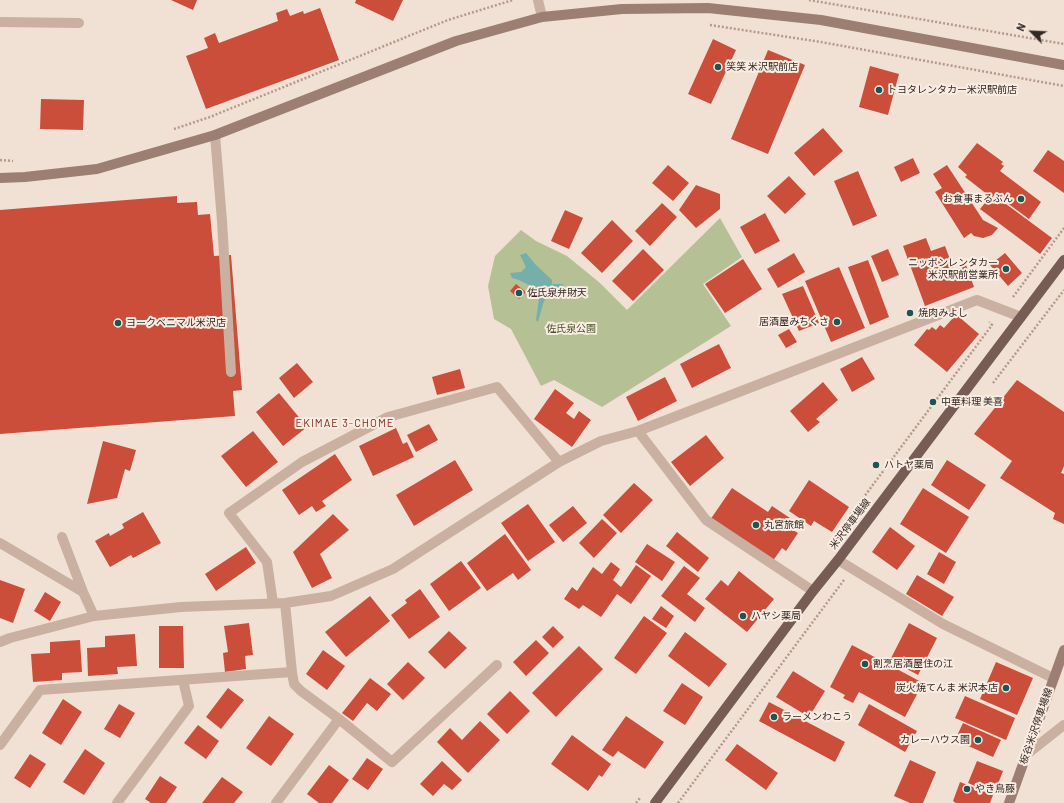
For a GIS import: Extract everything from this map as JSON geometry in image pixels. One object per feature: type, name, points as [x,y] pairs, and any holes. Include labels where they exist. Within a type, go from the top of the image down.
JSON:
[{"type":"main road","name":"米沢停車場線","points":[[655,803],[1064,260]]},
{"type":"street","points":[[538,0],[542,17]]},
{"type":"street","points":[[0,178],[25,177],[97,169],[215,135],[456,41],[542,17],[622,9],[708,8],[821,20],[1064,65]]},
{"type":"street","points":[[0,22],[78,23]]},
{"type":"street","points":[[215,135],[231,372]]},
{"type":"street","points":[[0,642],[94,616],[181,607],[285,603],[331,596],[393,569],[559,462],[601,441],[638,431],[978,300],[1021,317]]},
{"type":"street","points":[[272,603],[267,562],[229,513],[302,462],[388,417],[497,387],[559,462]]},
{"type":"street","points":[[638,431],[706,520],[813,592]]},
{"type":"street","points":[[62,537],[94,616]]},
{"type":"street","points":[[0,543],[83,592]]},
{"type":"street","points":[[838,560],[944,624],[1053,678]]},
{"type":"street","points":[[285,603],[294,684],[392,762],[497,665]]},
{"type":"street","name":"板谷米沢停車場線","points":[[1009,803],[1064,650]]},
{"type":"street","points":[[0,745],[40,690],[292,672]]},
{"type":"street","points":[[117,803],[189,706],[183,680]]},
{"type":"street","points":[[276,803],[339,719]]},
{"type":"street","points":[[1027,754],[1064,725]]},
{"type":"path","points":[[173,129],[210,117],[448,20],[513,0]]},
{"type":"path","points":[[809,0],[1064,44]]},
{"type":"path","points":[[704,24],[821,42],[1064,86]]},
{"type":"path","points":[[0,160],[14,160]]},
{"type":"path","points":[[1009,302],[1064,228]]},
{"type":"path","points":[[845,522],[996,319]]},
{"type":"path","points":[[988,321],[992,325]]},
{"type":"path","points":[[678,803],[845,579]]},
{"type":"green space","name":"佐氏泉公園","points":[[720,218],[742,257],[703,284],[731,326],[602,407],[554,380],[541,386],[511,329],[494,319],[488,286],[495,256],[521,230],[536,241],[567,256],[600,283],[627,310]]},
{"type":"water","points":[[526,253],[552,280],[552,284],[564,284],[561,287],[550,288],[543,304],[538,322],[536,320],[539,299],[542,292],[512,278],[510,273],[521,272],[526,267],[520,255]]},
{"type":"building","points":[[171,0],[197,0],[193,10]]},
{"type":"building","points":[[356,0],[403,0],[393,21],[355,3]]},
{"type":"building","points":[[320,8],[339,60],[206,109],[186,56],[208,48],[204,38],[215,33],[219,43],[278,21],[276,13],[287,9],[290,16],[303,11],[304,14]]},
{"type":"building","points":[[713,39],[736,50],[711,104],[688,94]]},
{"type":"building","points":[[768,50],[805,65],[768,154],[731,139]]},
{"type":"building","name":"トヨタレンタカー米沢駅前店","points":[[870,66],[899,74],[888,115],[859,107]]},
{"type":"building","points":[[41,99],[84,100],[83,130],[40,129]]},
{"type":"building","points":[[823,128],[843,151],[814,176],[794,153]]},
{"type":"building","points":[[977,143],[1003,162],[1001,164],[1004,166],[1000,171],[1041,202],[1029,219],[995,194],[992,198],[965,177],[967,175],[958,167]]},
{"type":"building","points":[[1048,150],[1064,161],[1064,193],[1033,171]]},
{"type":"building","points":[[913,158],[920,173],[901,182],[894,167]]},
{"type":"building","points":[[668,165],[689,183],[673,201],[652,183]]},
{"type":"building","points":[[947,165],[983,220],[998,228],[992,235],[983,238],[974,236],[971,233],[964,238],[935,192],[942,188],[933,174]]},
{"type":"building","points":[[858,171],[877,216],[853,226],[834,181]]},
{"type":"building","points":[[789,176],[806,194],[785,214],[767,196]]},
{"type":"building","points":[[696,185],[720,194],[720,209],[696,228],[679,210]]},
{"type":"building","name":"ヨークベニマル米沢店","points":[[177,196],[177,203],[197,202],[198,215],[210,214],[214,256],[231,255],[242,390],[233,391],[235,416],[0,434],[0,210]]},
{"type":"building","points":[[989,198],[1006,204],[1052,238],[1040,254],[980,209]]},
{"type":"building","points":[[662,203],[677,217],[650,246],[635,231]]},
{"type":"building","points":[[565,210],[583,218],[569,249],[551,241]]},
{"type":"building","points":[[765,213],[780,241],[755,254],[740,227]]},
{"type":"building","points":[[612,220],[633,241],[602,273],[581,253]]},
{"type":"building","points":[[926,238],[931,251],[945,246],[954,270],[966,265],[974,287],[925,306],[903,246]]},
{"type":"building","points":[[643,249],[664,270],[633,301],[612,281]]},
{"type":"building","points":[[888,249],[899,275],[882,282],[871,256]]},
{"type":"building","points":[[794,253],[805,272],[778,288],[767,269]]},
{"type":"building","name":"ニッポンレンタカー 米沢駅前営業所","points":[[1005,253],[1022,273],[1008,286],[990,265]]},
{"type":"building","points":[[743,259],[762,289],[725,313],[705,284]]},
{"type":"building","points":[[868,260],[889,317],[870,325],[848,267]]},
{"type":"building","points":[[839,267],[865,328],[831,342],[805,281]]},
{"type":"building","name":"佐氏泉弁財天","points":[[516,284],[526,292],[519,299],[510,291]]},
{"type":"building","points":[[803,286],[819,323],[799,331],[782,294]]},
{"type":"building","points":[[958,316],[979,334],[947,372],[914,345],[927,329],[929,330],[932,327],[936,330],[940,325],[944,328],[953,318]]},
{"type":"building","points":[[789,329],[797,342],[786,348],[778,335]]},
{"type":"building","points":[[719,344],[731,368],[692,388],[680,364]]},
{"type":"building","points":[[862,357],[875,379],[852,392],[840,369]]},
{"type":"building","points":[[297,363],[313,382],[294,398],[279,378]]},
{"type":"building","points":[[460,369],[465,388],[437,395],[432,377]]},
{"type":"building","points":[[665,377],[677,401],[638,421],[626,397]]},
{"type":"building","points":[[1017,380],[1064,412],[1064,466],[1061,473],[1064,474],[1064,524],[1053,519],[1055,513],[1000,478],[1012,461],[974,434]]},
{"type":"building","points":[[823,382],[838,400],[816,419],[820,422],[808,432],[790,411]]},
{"type":"building","points":[[555,389],[574,403],[566,413],[574,419],[579,411],[591,420],[572,447],[534,419]]},
{"type":"building","points":[[279,393],[307,427],[283,446],[256,412]]},
{"type":"building","points":[[429,424],[438,440],[416,452],[407,435]]},
{"type":"building","points":[[396,428],[403,444],[407,442],[414,457],[373,476],[359,446]]},
{"type":"building","points":[[253,431],[278,462],[246,487],[221,456]]},
{"type":"building","points":[[706,435],[724,458],[690,486],[671,462]]},
{"type":"building","points":[[103,441],[136,450],[130,471],[125,469],[117,498],[87,504]]},
{"type":"building","points":[[335,454],[352,480],[322,501],[326,506],[316,512],[312,506],[299,515],[282,490]]},
{"type":"building","points":[[455,460],[473,490],[414,526],[396,495]]},
{"type":"building","points":[[947,460],[986,485],[969,510],[931,485]]},
{"type":"building","points":[[809,480],[849,507],[832,532],[814,521],[811,526],[789,511]]},
{"type":"building","points":[[634,483],[653,500],[621,533],[603,515]]},
{"type":"building","name":"丸宮旅館","points":[[732,488],[768,512],[772,506],[796,522],[791,529],[798,533],[786,551],[782,548],[772,562],[710,520]]},
{"type":"building","points":[[923,488],[969,517],[946,553],[900,524]]},
{"type":"building","points":[[528,504],[555,542],[528,561],[501,523]]},
{"type":"building","points":[[573,506],[587,523],[563,542],[549,525]]},
{"type":"building","points":[[143,512],[161,543],[133,558],[131,555],[110,567],[95,541],[109,533],[110,536],[124,528],[122,524]]},
{"type":"building","points":[[333,514],[349,530],[320,554],[332,578],[312,588],[293,552]]},
{"type":"building","points":[[602,519],[617,533],[594,558],[579,543]]},
{"type":"building","points":[[890,527],[915,546],[897,570],[872,552]]},
{"type":"building","points":[[677,532],[709,558],[698,572],[666,546]]},
{"type":"building","points":[[505,534],[531,570],[518,580],[513,573],[487,591],[467,563]]},
{"type":"building","points":[[647,544],[675,562],[662,581],[635,562]]},
{"type":"building","points":[[246,547],[256,563],[216,591],[205,574]]},
{"type":"building","points":[[939,552],[956,562],[944,584],[927,574]]},
{"type":"building","points":[[461,561],[481,588],[449,611],[430,584]]},
{"type":"building","points":[[611,562],[620,569],[613,580],[621,587],[636,565],[651,576],[631,604],[617,594],[601,617],[583,605],[579,609],[564,599],[572,587],[577,591],[593,567],[602,574]]},
{"type":"building","points":[[684,566],[700,578],[687,594],[705,608],[695,622],[661,596]]},
{"type":"building","name":"ハヤシ薬局","points":[[739,571],[774,599],[747,632],[705,599],[721,580],[728,586]]},
{"type":"building","points":[[917,575],[954,597],[942,616],[906,594]]},
{"type":"building","points":[[0,580],[25,589],[13,623],[0,618]]},
{"type":"building","points":[[420,589],[440,617],[409,639],[391,615],[407,603],[405,600]]},
{"type":"building","points":[[45,592],[61,602],[50,621],[34,611]]},
{"type":"building","points":[[370,596],[390,621],[346,657],[325,632]]},
{"type":"building","points":[[661,606],[674,616],[666,628],[652,619]]},
{"type":"building","points":[[644,616],[667,633],[636,674],[614,658]]},
{"type":"building","points":[[249,623],[253,655],[245,656],[246,669],[225,672],[223,653],[228,652],[224,626]]},
{"type":"building","points":[[909,623],[937,638],[918,675],[890,660]]},
{"type":"building","points":[[159,626],[183,626],[184,668],[159,668]]},
{"type":"building","points":[[553,626],[564,637],[553,648],[542,637]]},
{"type":"building","points":[[449,631],[467,648],[445,669],[428,652]]},
{"type":"building","points":[[685,632],[727,664],[709,687],[668,656]]},
{"type":"building","points":[[135,634],[137,666],[117,667],[118,674],[88,676],[87,648],[105,647],[105,636]]},
{"type":"building","points":[[80,640],[82,672],[62,673],[62,680],[33,682],[31,654],[50,653],[50,642]]},
{"type":"building","points":[[536,640],[549,653],[526,676],[513,662]]},
{"type":"building","name":"割烹居酒屋住の江","points":[[852,645],[923,683],[905,717],[859,692],[853,703],[843,698],[845,695],[830,687]]},
{"type":"building","points":[[579,646],[603,669],[556,717],[532,693]]},
{"type":"building","points":[[323,650],[345,666],[327,690],[306,674]]},
{"type":"building","points":[[408,662],[425,678],[403,700],[387,684]]},
{"type":"building","name":"炭火焼てんま 米沢本店","points":[[996,662],[1033,678],[1017,715],[980,699]]},
{"type":"building","points":[[793,671],[825,691],[809,717],[776,697]]},
{"type":"building","points":[[370,678],[391,694],[377,711],[367,703],[353,721],[342,713]]},
{"type":"building","points":[[682,683],[703,697],[685,725],[663,711]]},
{"type":"building","points":[[228,688],[244,700],[221,729],[206,717]]},
{"type":"building","points":[[510,691],[530,711],[507,734],[487,714]]},
{"type":"building","points":[[965,696],[1015,718],[1006,740],[955,718]]},
{"type":"building","points":[[63,699],[82,712],[61,745],[42,733]]},
{"type":"building","points":[[769,702],[845,742],[835,762],[759,721]]},
{"type":"building","points":[[119,704],[135,713],[120,738],[104,729]]},
{"type":"building","points":[[869,704],[917,731],[905,752],[858,725]]},
{"type":"building","points":[[269,716],[294,734],[271,766],[246,748]]},
{"type":"building","points":[[626,716],[664,742],[645,769],[618,751],[613,757],[602,750]]},
{"type":"building","points":[[480,721],[500,740],[468,773],[437,742],[450,728],[462,740]]},
{"type":"building","name":"カレーハウス園","points":[[963,723],[1001,740],[993,757],[955,740]]},
{"type":"building","points":[[198,725],[219,741],[206,759],[184,743]]},
{"type":"building","points":[[572,735],[611,764],[602,777],[599,775],[588,791],[551,764]]},
{"type":"building","points":[[737,744],[778,773],[766,790],[725,760]]},
{"type":"building","points":[[85,749],[105,763],[84,795],[63,782]]},
{"type":"building","points":[[30,754],[46,764],[30,788],[14,778]]},
{"type":"building","points":[[367,758],[383,769],[368,790],[352,779]]},
{"type":"building","points":[[910,760],[936,772],[923,803],[910,803],[894,796]]},
{"type":"building","points":[[442,761],[462,780],[452,790],[444,784],[433,796],[420,784]]},
{"type":"building","points":[[977,761],[1003,771],[994,794],[968,783]]},
{"type":"building","points":[[329,765],[349,780],[332,803],[319,803],[307,794]]},
{"type":"building","points":[[160,776],[177,787],[166,803],[151,803],[145,799]]},
{"type":"building","points":[[222,777],[243,792],[234,803],[202,803]]},
{"type":"building","name":"やき鳥藤","points":[[960,782],[993,795],[990,803],[956,803],[953,801]]},
{"type":"place","name":"笑笑 米沢駅前店","points":[[718,67]]},
{"type":"place","name":"トヨタレンタカー米沢駅前店","points":[[879,90]]},
{"type":"place","name":"お食事まるぶん","points":[[1021,199]]},
{"type":"place","name":"ニッポンレンタカー 米沢駅前営業所","points":[[1006,269]]},
{"type":"place","name":"佐氏泉弁財天","points":[[519,293]]},
{"type":"place","name":"焼肉みよし","points":[[910,313]]},
{"type":"place","name":"居酒屋みちくさ","points":[[837,322]]},
{"type":"place","name":"ヨークベニマル米沢店","points":[[118,323]]},
{"type":"place","name":"中華料理 美喜","points":[[933,402]]},
{"type":"place","name":"ハトヤ薬局","points":[[876,465]]},
{"type":"place","name":"丸宮旅館","points":[[756,525]]},
{"type":"place","name":"ハヤシ薬局","points":[[743,616]]},
{"type":"place","name":"割烹居酒屋住の江","points":[[865,664]]},
{"type":"place","name":"炭火焼てんま 米沢本店","points":[[1006,688]]},
{"type":"place","name":"ラーメンわこう","points":[[774,717]]},
{"type":"place","name":"カレーハウス園","points":[[978,740]]},
{"type":"place","name":"やき鳥藤","points":[[967,789]]},
{"type":"district","name":"EKIMAE 3-CHOME","points":[[345,423]]}]
